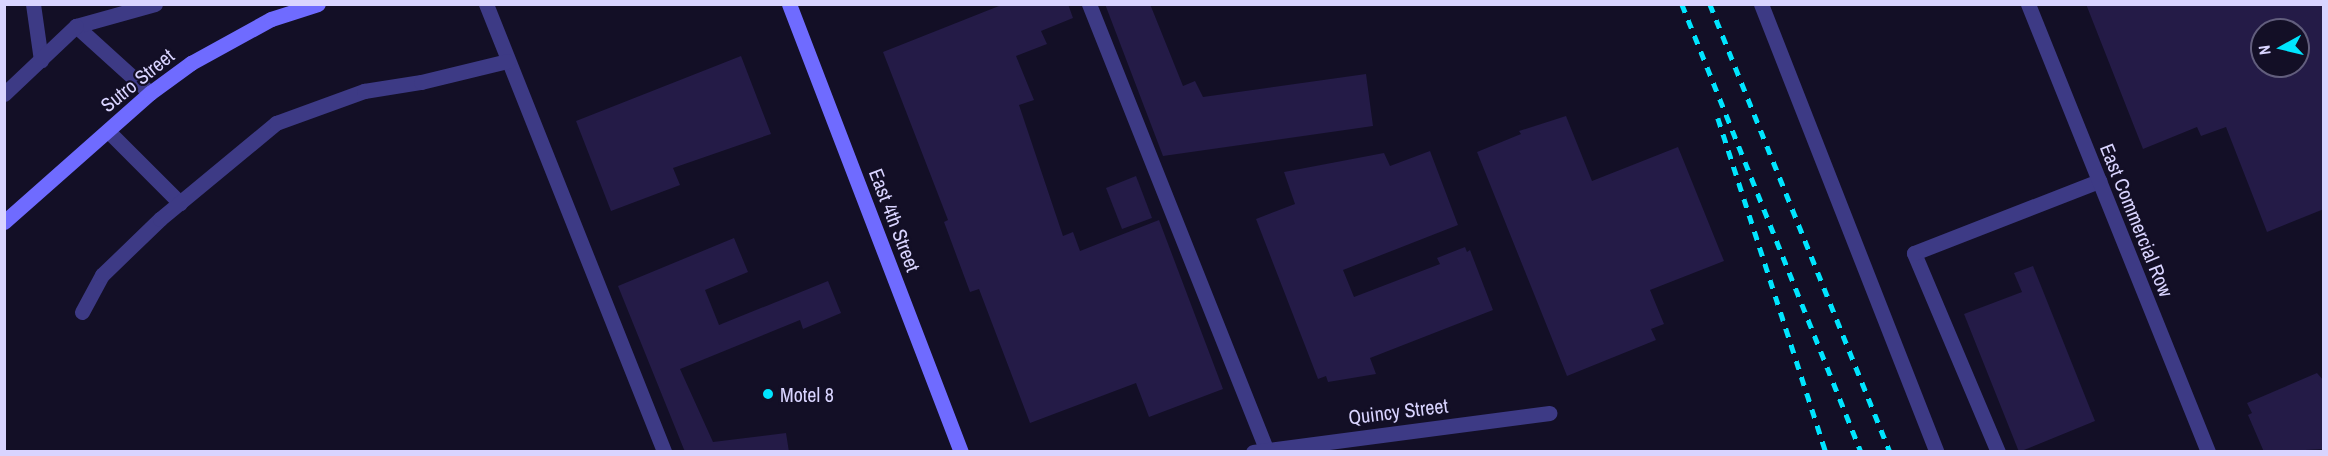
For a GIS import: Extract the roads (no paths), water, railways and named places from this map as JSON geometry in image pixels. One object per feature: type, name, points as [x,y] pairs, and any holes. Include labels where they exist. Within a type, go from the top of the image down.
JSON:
[{"type":"main road","name":"Sutro Street","points":[[4,222],[150,93],[229,39],[271,19],[318,4]]},
{"type":"main road","name":"East 4th Street","points":[[789,4],[961,452]]},
{"type":"street","points":[[33,4],[41,60]]},
{"type":"street","points":[[4,94],[76,26],[155,4]]},
{"type":"street","points":[[486,4],[664,452]]},
{"type":"street","points":[[1089,4],[1262,451]]},
{"type":"street","points":[[1761,4],[1937,452]]},
{"type":"street","name":"East Commercial Row","points":[[2028,4],[2208,452]]},
{"type":"street","points":[[76,26],[150,93]]},
{"type":"street","points":[[82,312],[102,275],[180,203],[276,123],[364,91],[421,82],[508,61]]},
{"type":"street","points":[[108,131],[180,203]]},
{"type":"street","points":[[1998,452],[1914,253],[2099,181]]},
{"type":"street","name":"Quincy Street","points":[[1262,451],[1549,413]]},
{"type":"railway","points":[[1682,4],[1861,452]]},
{"type":"railway","points":[[1710,4],[1890,452]]},
{"type":"railway","points":[[1718,118],[1826,452]]},
{"type":"place","name":"Motel 8","points":[[768,394]]}]
